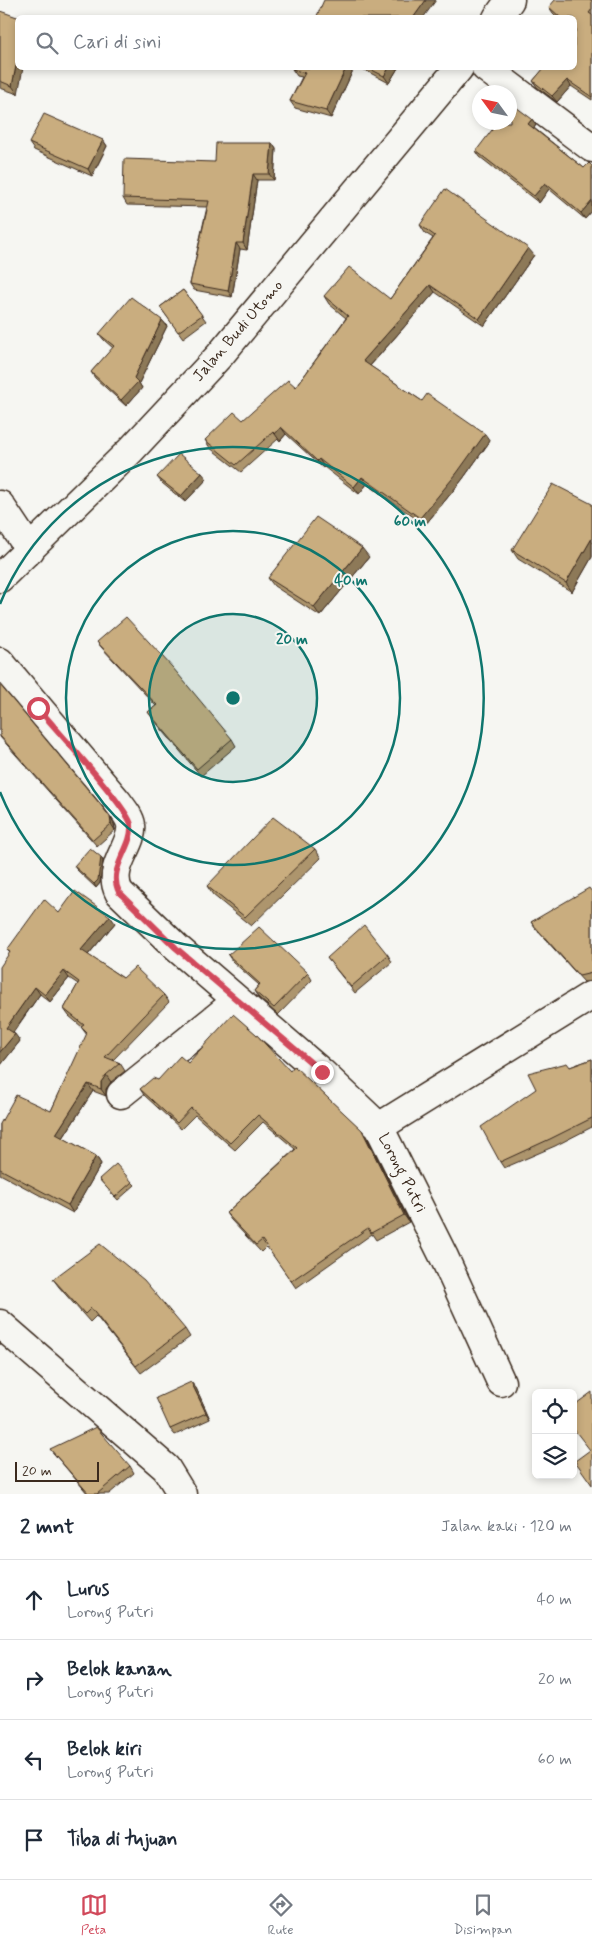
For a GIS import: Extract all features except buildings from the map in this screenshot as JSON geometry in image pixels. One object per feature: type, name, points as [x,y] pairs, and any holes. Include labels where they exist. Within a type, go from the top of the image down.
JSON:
[{"type":"street","points":[[499,15],[510,0]]},
{"type":"street","name":"Jalan Budi Utomo","points":[[0,578],[131,450],[220,355],[457,70]]},
{"type":"street","points":[[489,70],[592,148]]},
{"type":"street","points":[[0,505],[30,550]]},
{"type":"street","name":"Lorong Putri","points":[[0,662],[117,801],[131,822],[130,833],[116,870],[119,892],[176,948],[322,1072],[379,1127],[444,1257],[501,1382]]},
{"type":"street","points":[[379,1127],[592,995]]},
{"type":"street","points":[[121,1094],[237,1001]]},
{"type":"street","points":[[0,1324],[166,1468],[182,1494]]},
{"type":"route","points":[[38,708],[117,801],[131,822],[130,833],[116,870],[119,892],[176,948],[322,1072]]}]
